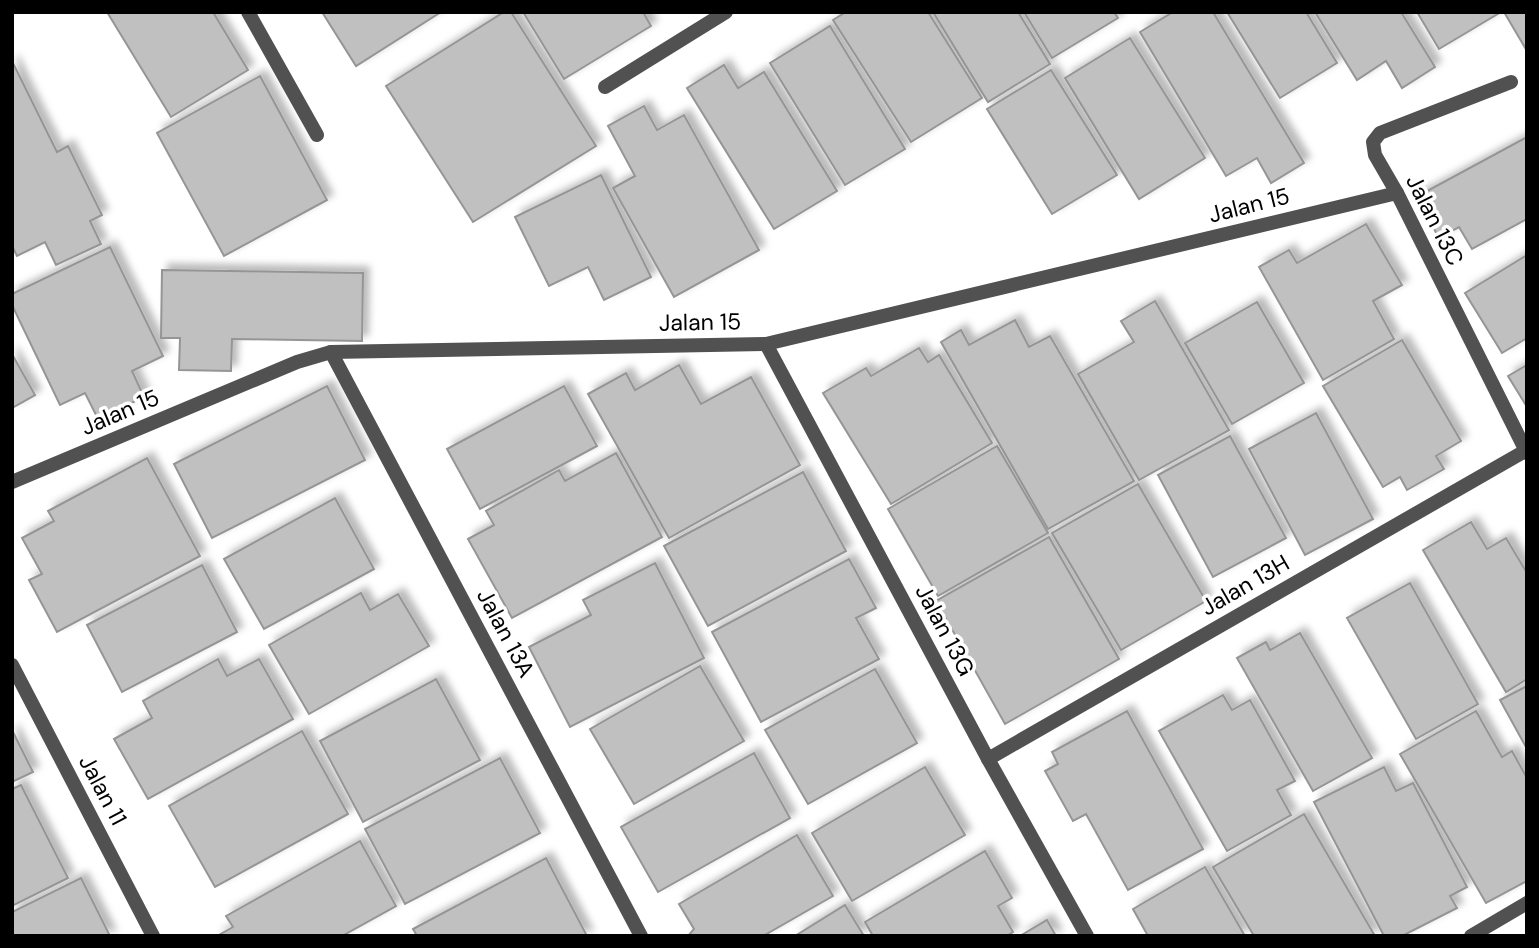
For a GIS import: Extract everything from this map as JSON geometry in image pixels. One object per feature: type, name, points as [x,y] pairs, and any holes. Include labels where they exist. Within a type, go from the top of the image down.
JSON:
[{"type":"street","points":[[248,12],[317,135]]},
{"type":"street","points":[[605,87],[726,12]]},
{"type":"street","name":"Jalan 13C","points":[[1511,82],[1380,133],[1373,142],[1375,155],[1397,193],[1526,452]]},
{"type":"street","name":"Jalan 15","points":[[12,482],[297,362],[331,352],[766,344],[1397,193]]},
{"type":"street","name":"Jalan 13G","points":[[766,344],[988,759],[1087,936]]},
{"type":"street","name":"Jalan 13A","points":[[331,352],[641,936]]},
{"type":"street","name":"Jalan 13H","points":[[988,759],[1526,452]]},
{"type":"street","name":"Jalan 11","points":[[12,665],[153,936]]},
{"type":"street","points":[[1471,936],[1527,903]]},
{"type":"building","points":[[107,12],[213,12],[248,70],[171,117]]},
{"type":"building","points":[[322,12],[441,12],[356,66]]},
{"type":"building","points":[[504,12],[511,12],[596,146],[473,222],[386,86]]},
{"type":"building","points":[[523,12],[643,12],[651,26],[564,79]]},
{"type":"building","points":[[846,12],[928,12],[982,98],[911,142],[833,20]]},
{"type":"building","points":[[933,12],[1018,12],[1050,64],[988,102]]},
{"type":"building","points":[[1024,12],[1114,12],[1118,18],[1052,58]]},
{"type":"building","points":[[1173,12],[1213,12],[1304,163],[1271,183],[1257,158],[1226,176],[1140,32]]},
{"type":"building","points":[[1227,12],[1306,12],[1337,63],[1280,98]]},
{"type":"building","points":[[1315,12],[1401,12],[1435,67],[1402,88],[1386,61],[1357,80]]},
{"type":"building","points":[[1417,12],[1501,12],[1439,49]]},
{"type":"building","points":[[1504,12],[1527,12],[1527,51]]},
{"type":"building","points":[[830,26],[905,149],[845,185],[770,63]]},
{"type":"building","points":[[1130,38],[1205,158],[1139,199],[1065,78]]},
{"type":"building","points":[[12,61],[57,152],[68,146],[102,215],[90,221],[101,244],[56,265],[45,242],[17,256],[12,246]]},
{"type":"building","points":[[724,65],[738,88],[764,72],[837,191],[774,229],[687,88]]},
{"type":"building","points":[[1051,70],[1117,175],[1052,214],[987,109]]},
{"type":"building","points":[[260,76],[327,200],[224,256],[157,133]]},
{"type":"building","points":[[644,106],[657,130],[684,115],[759,250],[674,297],[613,188],[635,176],[608,126]]},
{"type":"building","points":[[1527,137],[1527,219],[1472,249],[1459,227],[1439,238],[1416,197]]},
{"type":"building","points":[[601,175],[651,277],[604,300],[588,267],[549,286],[515,217]]},
{"type":"building","points":[[1366,224],[1402,285],[1373,301],[1394,339],[1323,380],[1259,267],[1289,250],[1297,263]]},
{"type":"building","points":[[110,247],[163,356],[132,371],[144,397],[98,419],[85,393],[60,405],[12,305],[12,294]]},
{"type":"building","points":[[1527,255],[1527,338],[1502,353],[1465,293]]},
{"type":"building","points":[[162,270],[363,273],[362,341],[232,339],[231,371],[179,370],[180,338],[161,338]]},
{"type":"building","points":[[1155,301],[1229,430],[1139,480],[1078,374],[1134,342],[1121,321]]},
{"type":"building","points":[[1257,302],[1304,383],[1232,424],[1185,343]]},
{"type":"building","points":[[1015,320],[1029,347],[1050,336],[1134,481],[1048,529],[941,342],[961,330],[969,345]]},
{"type":"building","points":[[1402,340],[1461,441],[1436,456],[1444,469],[1407,490],[1400,477],[1383,487],[1323,386]]},
{"type":"building","points":[[919,348],[928,362],[939,355],[992,443],[891,504],[823,393],[866,368],[871,376]]},
{"type":"building","points":[[12,354],[35,395],[12,408]]},
{"type":"building","points":[[679,365],[701,404],[751,377],[800,465],[669,538],[588,394],[626,373],[635,390]]},
{"type":"building","points":[[1527,365],[1527,407],[1508,376]]},
{"type":"building","points":[[327,386],[365,460],[212,538],[174,464]]},
{"type":"building","points":[[564,386],[597,446],[480,509],[447,449]]},
{"type":"building","points":[[1316,413],[1373,519],[1305,555],[1249,449]]},
{"type":"building","points":[[1230,436],[1286,538],[1213,577],[1158,475]]},
{"type":"building","points":[[997,446],[1048,533],[938,596],[888,509]]},
{"type":"building","points":[[616,453],[662,537],[512,618],[468,539],[494,525],[486,511],[559,470],[565,481]]},
{"type":"building","points":[[147,458],[200,556],[57,632],[29,580],[42,574],[22,538],[54,521],[48,511]]},
{"type":"building","points":[[803,472],[846,551],[708,626],[664,546]]},
{"type":"building","points":[[1138,484],[1206,601],[1121,650],[1052,533]]},
{"type":"building","points":[[335,498],[374,569],[264,629],[224,559]]},
{"type":"building","points":[[1471,522],[1487,549],[1506,538],[1527,573],[1527,679],[1506,692],[1423,550]]},
{"type":"building","points":[[1049,537],[1119,659],[1005,724],[936,601]]},
{"type":"building","points":[[849,559],[876,608],[856,618],[879,659],[761,722],[712,632]]},
{"type":"building","points":[[655,563],[704,658],[570,727],[529,647],[591,615],[583,600]]},
{"type":"building","points":[[202,565],[237,632],[122,692],[87,625]]},
{"type":"building","points":[[1410,583],[1478,704],[1416,739],[1347,618]]},
{"type":"building","points":[[361,593],[370,610],[398,594],[429,646],[309,714],[269,645]]},
{"type":"building","points":[[1300,633],[1372,758],[1313,791],[1237,658],[1266,642],[1270,650]]},
{"type":"building","points":[[218,659],[227,676],[259,659],[293,719],[148,799],[114,739],[152,718],[143,701]]},
{"type":"building","points":[[700,666],[744,741],[634,804],[590,729]]},
{"type":"building","points":[[875,669],[917,743],[808,804],[765,730]]},
{"type":"building","points":[[436,679],[480,760],[363,822],[320,741]]},
{"type":"building","points":[[1527,686],[1527,749],[1500,700]]},
{"type":"building","points":[[1223,695],[1232,710],[1250,700],[1295,781],[1277,790],[1291,815],[1227,851],[1159,731]]},
{"type":"building","points":[[1127,711],[1203,849],[1128,890],[1086,814],[1073,821],[1045,771],[1058,764],[1052,752]]},
{"type":"building","points":[[1476,711],[1502,757],[1512,751],[1527,778],[1527,881],[1486,903],[1400,754]]},
{"type":"building","points":[[12,730],[33,772],[12,782]]},
{"type":"building","points":[[302,731],[348,814],[215,887],[169,806]]},
{"type":"building","points":[[754,753],[790,818],[658,892],[621,827]]},
{"type":"building","points":[[500,758],[540,833],[405,904],[365,829]]},
{"type":"building","points":[[925,767],[965,835],[852,901],[812,833]]},
{"type":"building","points":[[1384,767],[1396,791],[1413,783],[1467,887],[1450,896],[1457,908],[1402,936],[1384,936],[1314,802]]},
{"type":"building","points":[[21,785],[68,878],[12,906],[12,789]]},
{"type":"building","points":[[1304,814],[1375,936],[1254,936],[1213,867]]},
{"type":"building","points":[[797,835],[833,896],[763,936],[688,936],[694,929],[679,904]]},
{"type":"building","points":[[360,841],[396,906],[342,936],[217,936],[233,927],[226,916]]},
{"type":"building","points":[[985,851],[1012,898],[998,906],[1013,932],[1007,936],[873,936],[865,922]]},
{"type":"building","points":[[546,858],[587,936],[417,936],[413,929]]},
{"type":"building","points":[[1205,867],[1245,936],[1148,936],[1133,909]]},
{"type":"building","points":[[81,878],[110,936],[12,936],[12,912]]},
{"type":"building","points":[[845,905],[864,936],[795,936]]},
{"type":"building","points":[[1047,920],[1056,936],[1020,936]]}]
